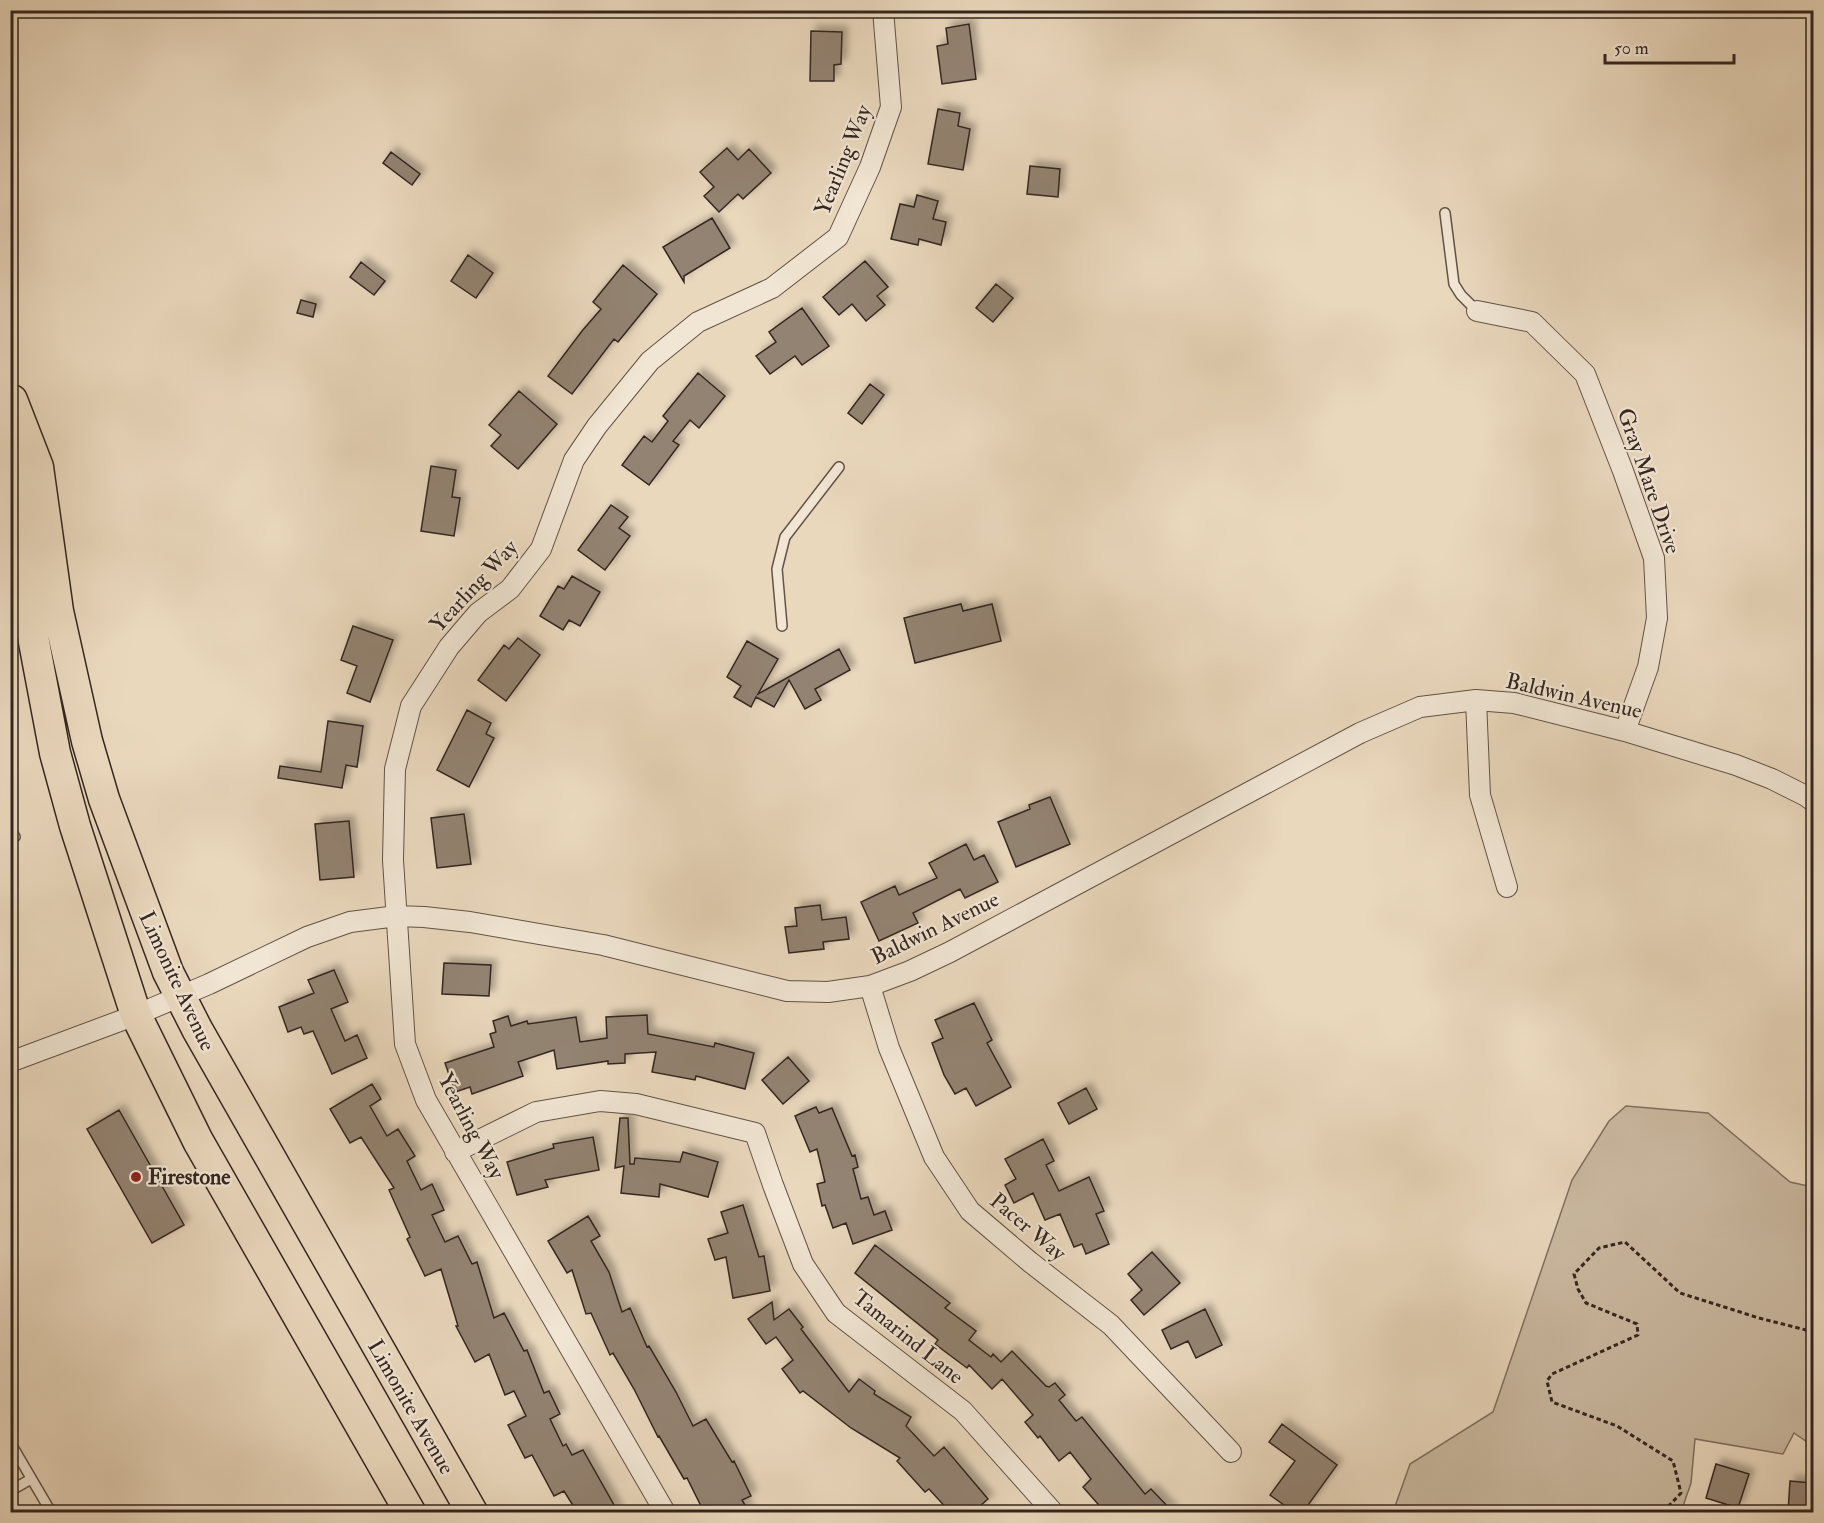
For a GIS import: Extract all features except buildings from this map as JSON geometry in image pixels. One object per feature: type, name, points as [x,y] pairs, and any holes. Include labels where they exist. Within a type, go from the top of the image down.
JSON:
[{"type":"main road","name":"Limonite Avenue","points":[[11,397],[38,466],[58,611],[90,750],[129,871],[168,972],[264,1149],[472,1512]]},
{"type":"main road","name":"Limonite Avenue","points":[[11,397],[12,498],[34,642],[55,753],[75,826],[136,1015],[198,1141],[410,1512]]},
{"type":"street","name":"Yearling Way","points":[[665,1512],[426,1100],[405,1044],[393,860],[395,769],[411,706],[449,647],[478,614],[510,589],[541,549],[574,460],[597,426],[651,361],[698,322],[772,288],[838,237],[870,167],[891,106],[883,10]]},
{"type":"street","name":"Gray Mare Drive","points":[[1477,311],[1532,322],[1585,374],[1654,558],[1657,618],[1647,667],[1625,731]]},
{"type":"street","name":"Baldwin Avenue","points":[[10,1062],[136,1015],[307,938],[350,922],[397,916],[424,916],[470,922],[603,945],[787,991],[828,992],[870,986],[910,971],[950,952],[1360,733],[1420,706],[1476,699],[1514,703],[1625,731],[1736,765],[1772,779],[1814,802]]},
{"type":"street","points":[[1476,699],[1480,795],[1507,887]]},
{"type":"street","name":"Pacer Way","points":[[870,986],[889,1048],[934,1157],[970,1211],[1030,1262],[1111,1325],[1231,1452]]},
{"type":"street","name":"Tamarind Lane","points":[[455,1152],[536,1112],[600,1101],[636,1104],[755,1133],[803,1264],[836,1313],[963,1412],[1053,1512]]},
{"type":"lane","points":[[1445,213],[1454,284],[1461,295],[1477,311]]},
{"type":"lane","points":[[782,626],[777,569],[786,537],[839,467]]},
{"type":"lane","points":[[10,1442],[51,1512]]},
{"type":"lane","points":[[10,1491],[31,1479]]},
{"type":"path","points":[[1663,1512],[1681,1493],[1673,1461],[1617,1426],[1552,1402],[1547,1381],[1552,1374],[1638,1335],[1637,1324],[1586,1303],[1578,1289],[1574,1274],[1599,1248],[1625,1242],[1680,1293],[1759,1318],[1814,1332]]},
{"type":"shaded area","points":[[1626,1106],[1708,1113],[1790,1182],[1813,1187],[1813,1446],[1794,1433],[1783,1454],[1695,1439],[1691,1483],[1681,1512],[1393,1512],[1410,1464],[1493,1412],[1572,1180],[1609,1121]]},
{"type":"place","name":"Firestone","points":[[136,1177]]}]
